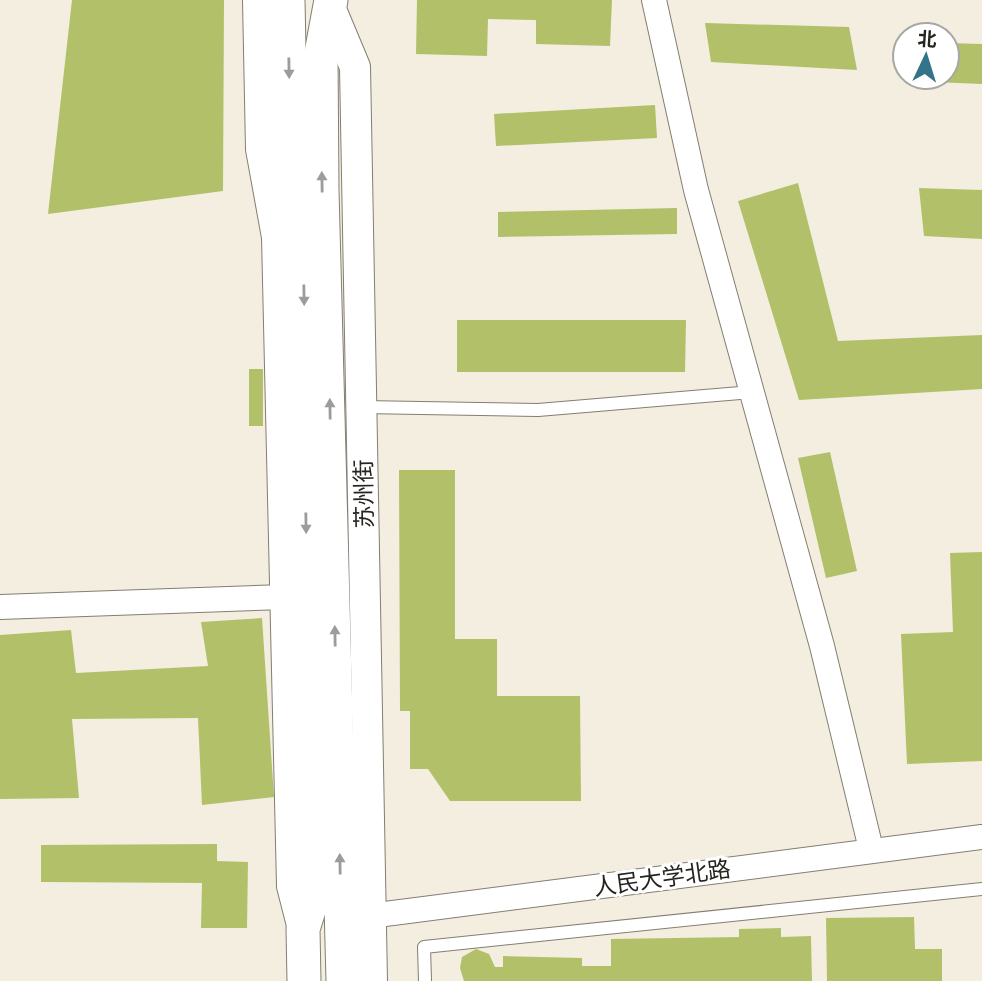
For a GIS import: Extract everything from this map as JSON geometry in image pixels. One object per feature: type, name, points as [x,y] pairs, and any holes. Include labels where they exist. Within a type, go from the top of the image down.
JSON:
[{"type":"main road","points":[[288,0],[291,149],[303,273],[313,897],[303,929],[304,981]]},
{"type":"main road","name":"苏州街","points":[[332,6],[321,54],[322,177],[356,917],[343,981]]},
{"type":"street","points":[[258,0],[261,149],[276,237],[292,886],[303,929]]},
{"type":"street","points":[[654,0],[696,190],[822,646],[872,849]]},
{"type":"street","name":"苏州街","points":[[332,6],[355,67],[362,407],[356,917],[372,981]]},
{"type":"street","points":[[0,607],[285,597]]},
{"type":"street","name":"人民大学北路","points":[[356,917],[982,837]]},
{"type":"lane","points":[[362,407],[538,410],[752,392]]},
{"type":"lane","points":[[425,981],[424,947],[982,889]]},
{"type":"building","points":[[72,0],[224,0],[223,191],[48,214]]},
{"type":"building","points":[[417,0],[612,0],[610,46],[536,44],[536,20],[488,19],[487,56],[416,54]]},
{"type":"building","points":[[705,23],[849,27],[857,70],[711,62]]},
{"type":"building","points":[[961,43],[982,44],[982,84],[961,83]]},
{"type":"building","points":[[655,105],[657,138],[496,146],[494,114]]},
{"type":"building","points":[[798,183],[838,341],[982,335],[982,389],[799,400],[738,201]]},
{"type":"building","points":[[919,188],[982,190],[982,239],[924,236]]},
{"type":"building","points":[[677,208],[677,234],[498,237],[498,212]]},
{"type":"building","points":[[457,320],[686,320],[685,372],[457,372]]},
{"type":"building","points":[[249,369],[263,369],[263,426],[249,426]]},
{"type":"building","points":[[830,452],[857,571],[826,578],[798,458]]},
{"type":"building","points":[[399,470],[455,470],[455,639],[497,639],[497,696],[580,696],[581,801],[450,801],[428,769],[410,769],[410,711],[400,711]]},
{"type":"building","points":[[982,552],[982,761],[907,764],[901,634],[953,632],[950,553]]},
{"type":"building","points":[[262,618],[274,797],[202,805],[198,718],[72,719],[79,798],[0,799],[0,635],[71,630],[76,673],[208,666],[201,622]]},
{"type":"building","points":[[217,844],[217,861],[248,862],[247,928],[201,928],[202,883],[41,882],[41,845]]},
{"type":"building","points":[[914,917],[915,949],[942,949],[942,981],[827,981],[826,918]]},
{"type":"building","points":[[781,928],[781,937],[811,936],[812,981],[464,981],[460,968],[462,957],[476,949],[489,954],[495,967],[503,967],[503,956],[582,958],[582,966],[611,966],[611,939],[739,937],[739,929]]}]
